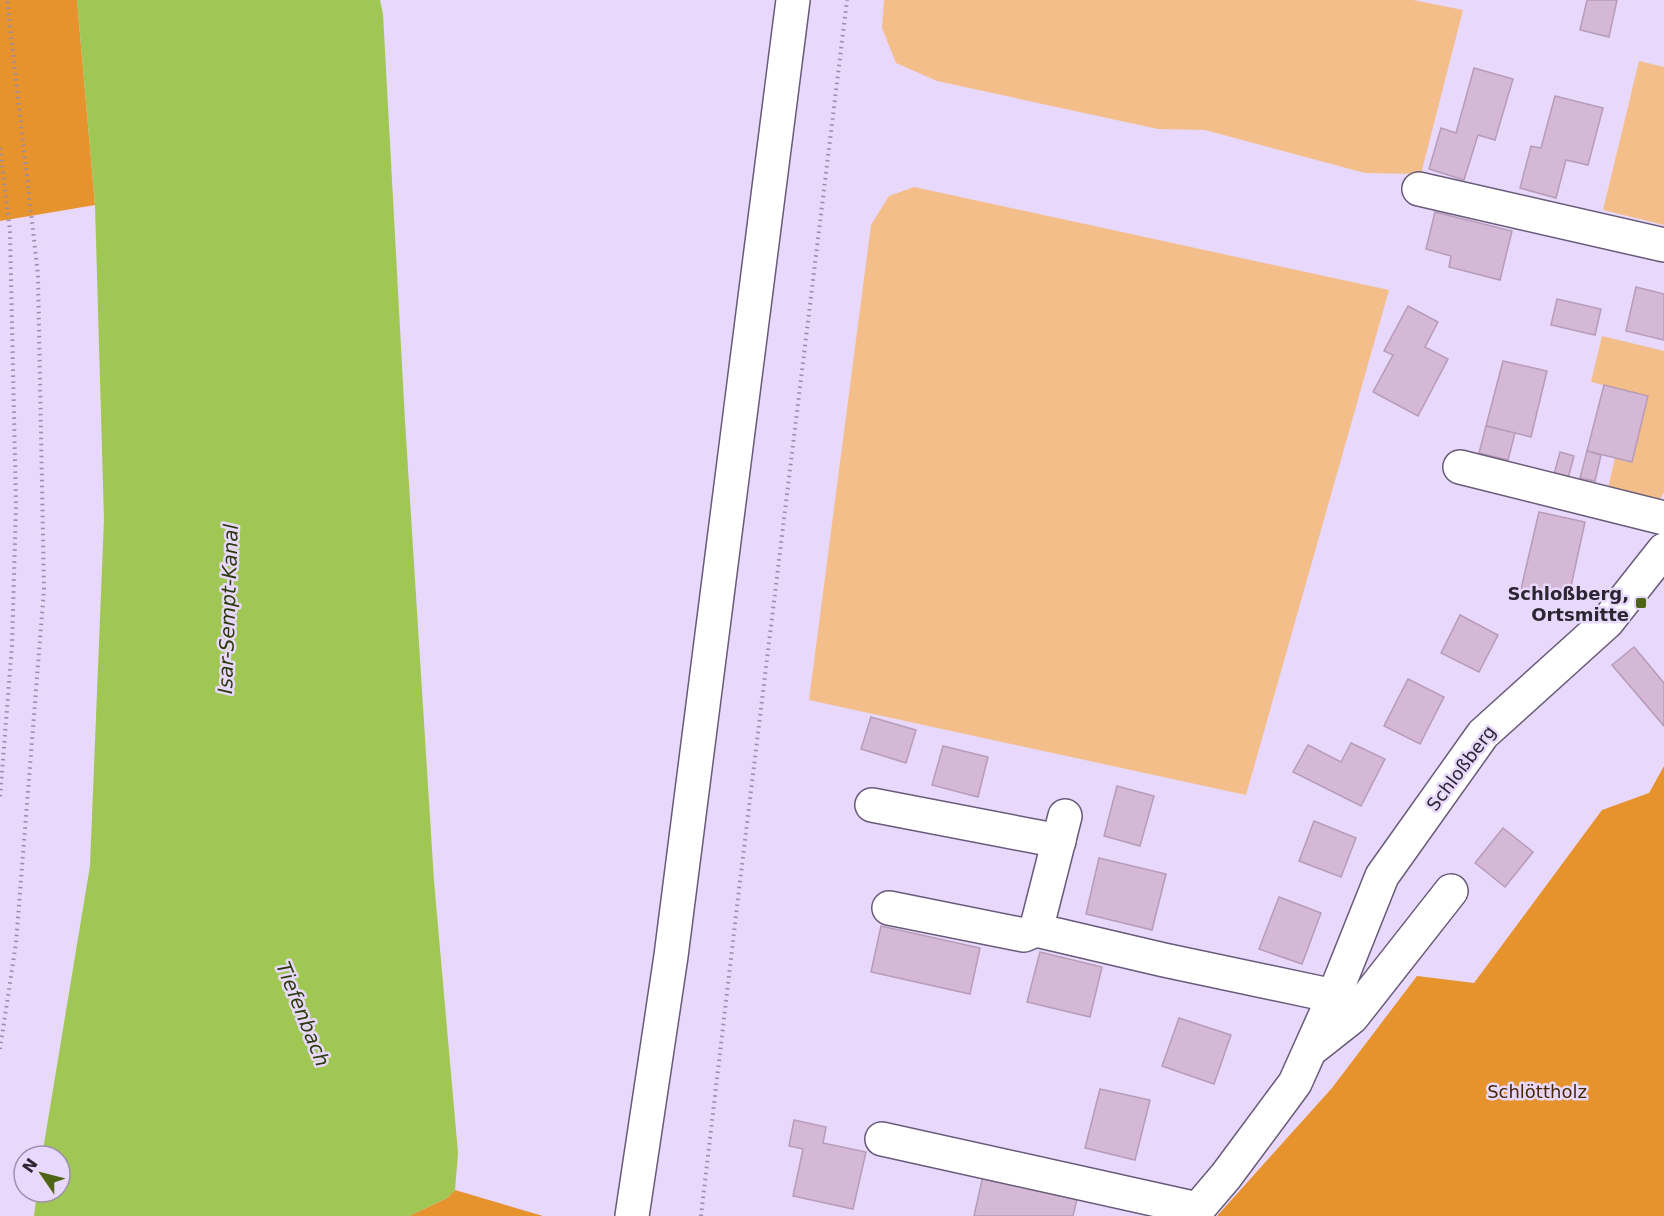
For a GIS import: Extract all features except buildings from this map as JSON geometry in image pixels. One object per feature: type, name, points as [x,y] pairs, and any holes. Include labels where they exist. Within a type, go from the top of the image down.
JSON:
[{"type":"main road","points":[[632,1216],[671,956],[793,0]]},
{"type":"main road","points":[[1419,189],[1664,245]]},
{"type":"main road","points":[[1460,467],[1664,518]]},
{"type":"main road","name":"Schloßberg","points":[[1195,1213],[1226,1176],[1295,1083],[1334,996],[1382,876],[1483,734],[1607,622],[1661,559]]},
{"type":"main road","points":[[872,805],[1062,828],[1036,930]]},
{"type":"main road","points":[[1310,1050],[1352,1017],[1451,891]]},
{"type":"main road","points":[[889,908],[1024,934],[1036,930],[1334,996]]},
{"type":"main road","points":[[882,1139],[1195,1213]]},
{"type":"path","points":[[0,1049],[16,943],[44,589],[38,275],[7,0]]},
{"type":"path","points":[[701,1216],[847,0]]},
{"type":"path","points":[[0,148],[10,231],[16,507],[12,645],[0,798]]},
{"type":"shaded area","points":[[884,0],[1413,0],[1463,10],[1421,174],[1365,173],[1205,130],[1158,129],[937,81],[896,63],[882,28]]},
{"type":"shaded area","points":[[1639,61],[1664,67],[1664,225],[1603,210]]},
{"type":"shaded area","points":[[914,187],[1389,290],[1246,795],[809,700],[871,225],[889,196]]},
{"type":"shaded area","points":[[1602,336],[1664,351],[1664,492],[1657,505],[1607,492],[1615,458],[1632,462],[1648,396],[1591,382]]},
{"type":"green space","points":[[0,0],[77,0],[95,205],[0,221]]},
{"type":"green space","name":"Schlöttholz","points":[[1664,766],[1664,1216],[1217,1216],[1332,1088],[1417,976],[1474,983],[1602,810],[1649,793]]},
{"type":"green space","points":[[455,1190],[543,1216],[409,1216],[447,1198]]},
{"type":"water","points":[[77,0],[380,0],[383,14],[405,421],[434,881],[458,1153],[455,1190],[447,1198],[409,1216],[34,1216],[36,1204],[72,1204],[72,1144],[44,1144],[90,866],[104,519],[95,205]]},
{"type":"place","name":"Schloßberg, Ortsmitte","points":[[1641,603]]},
{"type":"water label","name":"Isar-Sempt-Kanal","points":[[228,609]]},
{"type":"water label","name":"Tiefenbach","points":[[303,1014]]}]
